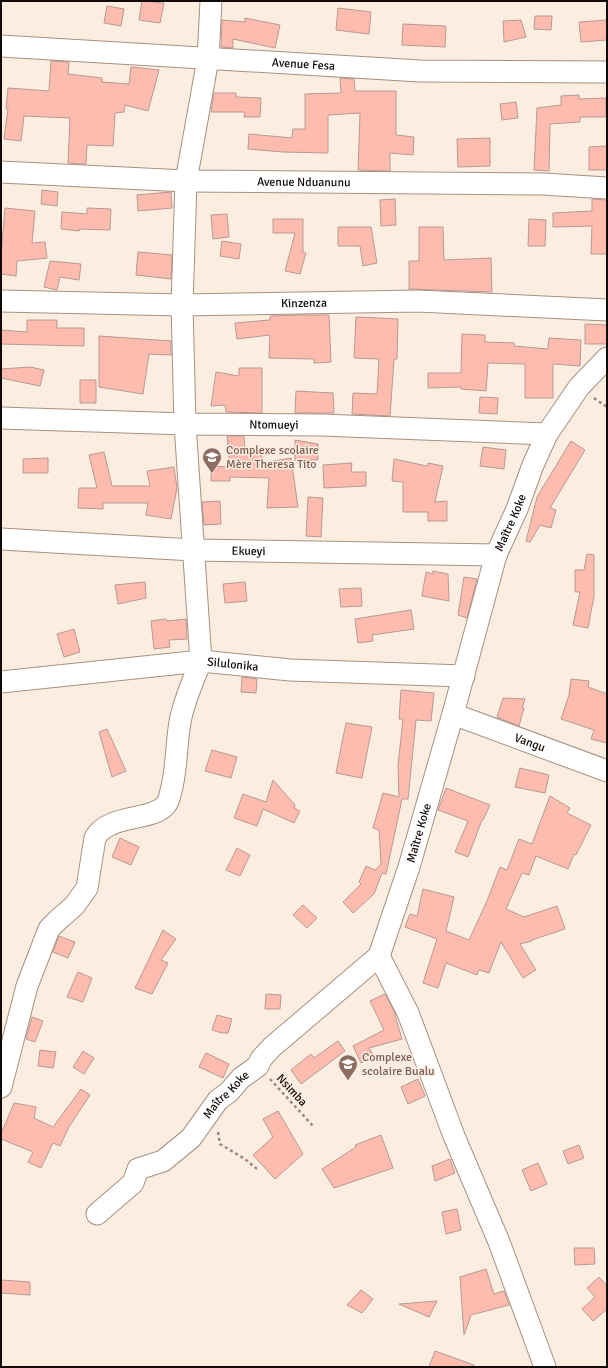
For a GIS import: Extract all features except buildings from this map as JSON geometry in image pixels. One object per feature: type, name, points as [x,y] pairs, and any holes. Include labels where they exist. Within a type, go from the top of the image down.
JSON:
[{"type":"street","points":[[1,1087],[27,986],[49,930],[74,906],[86,888],[95,838],[99,831],[108,825],[156,812],[167,803],[175,777],[180,721],[188,693],[201,661],[185,424],[182,305],[186,181],[208,59],[211,1]]},
{"type":"street","name":"Avenue Fesa","points":[[1,46],[420,71],[607,72]]},
{"type":"street","name":"Avenue Nduanunu","points":[[1,172],[186,181],[543,184],[607,188]]},
{"type":"street","name":"Kinzenza","points":[[1,301],[182,305],[418,301],[607,310]]},
{"type":"street","name":"Maître Koke","points":[[97,1214],[133,1183],[138,1169],[163,1161],[191,1138],[218,1100],[229,1092],[241,1078],[258,1066],[261,1059],[272,1047],[379,956],[409,867],[454,714],[496,555],[517,509],[547,434],[579,387],[607,358]]},
{"type":"street","name":"Ntomueyi","points":[[1,418],[185,424],[322,425],[547,434]]},
{"type":"street","name":"Ekueyi","points":[[1,539],[193,550],[496,555]]},
{"type":"street","name":"Silulonika","points":[[1,682],[201,661],[290,670],[464,676]]},
{"type":"street","name":"Vangu","points":[[454,714],[607,771]]},
{"type":"street","points":[[379,956],[408,1013],[454,1136],[499,1242],[545,1367]]},
{"type":"path","name":"Nsimba","points":[[258,1066],[313,1126]]},
{"type":"path","points":[[208,1114],[216,1119],[220,1144],[245,1159],[257,1169]]},
{"type":"place","name":"Complexe scolaire Mère Theresa Tito","points":[[212,474]]},
{"type":"place","name":"Complexe scolaire Bualu","points":[[348,1081]]}]
